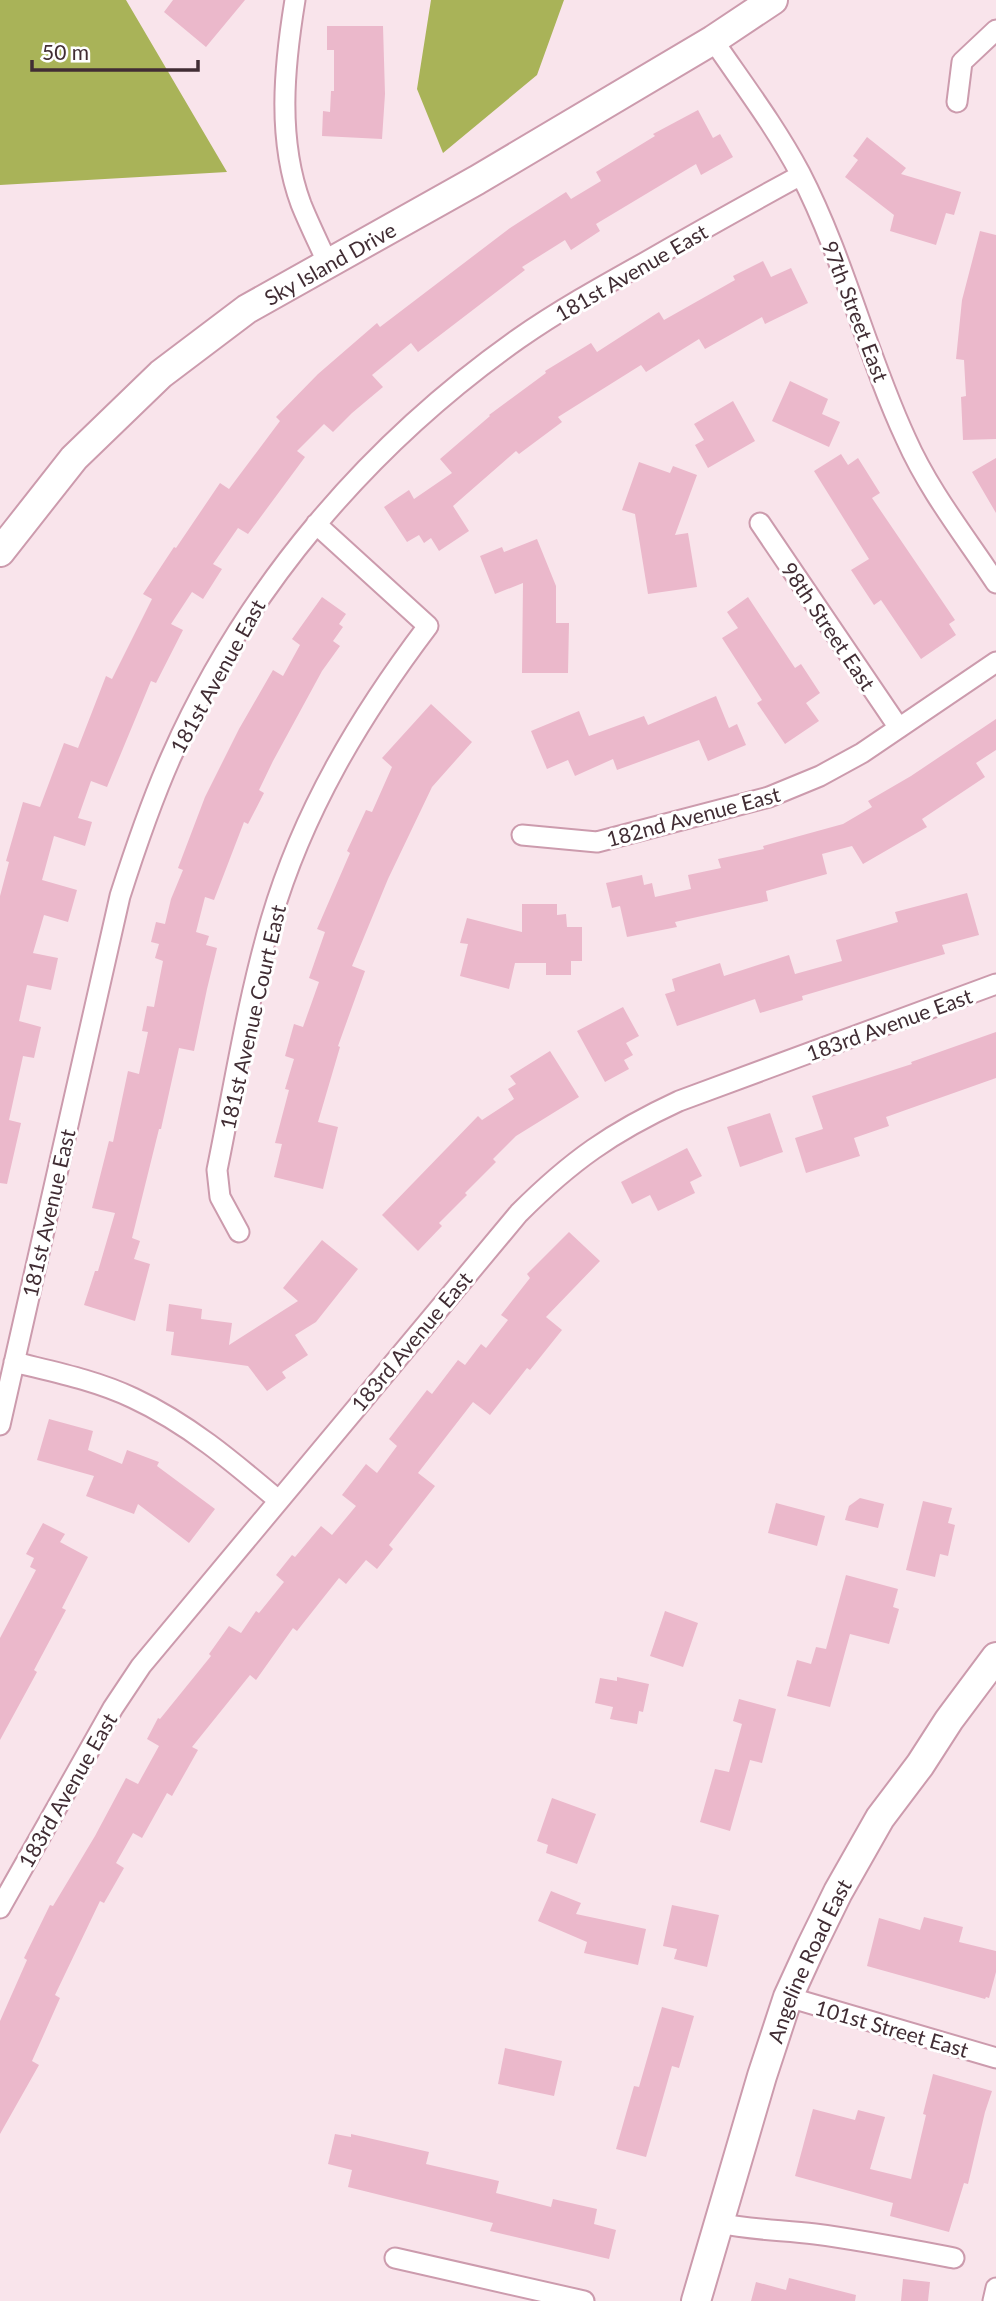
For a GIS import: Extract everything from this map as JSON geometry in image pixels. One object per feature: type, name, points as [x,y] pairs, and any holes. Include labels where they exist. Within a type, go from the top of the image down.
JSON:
[{"type":"street","points":[[295,0],[285,66],[286,125],[292,172],[301,203],[328,264]]},
{"type":"street","name":"Sky Island Drive","points":[[0,552],[74,458],[162,374],[247,309],[477,180],[713,40],[773,0]]},
{"type":"street","points":[[957,102],[962,62],[996,30]]},
{"type":"street","name":"97th Street East","points":[[713,40],[775,130],[801,174],[905,438],[927,480],[996,583]]},
{"type":"street","name":"181st Avenue East","points":[[0,1425],[120,896],[142,829],[171,757],[200,697],[236,635],[264,593],[345,490],[400,434],[460,382],[519,338],[585,296],[801,174]]},
{"type":"street","name":"98th Street East","points":[[760,523],[899,728]]},
{"type":"street","name":"181st Avenue Court East","points":[[239,1231],[220,1197],[217,1170],[255,982],[271,919],[289,867],[325,785],[387,681],[428,626],[316,524]]},
{"type":"street","name":"182nd Avenue East","points":[[522,835],[597,842],[756,801],[820,776],[862,753],[996,662]]},
{"type":"street","name":"183rd Avenue East","points":[[0,1908],[113,1708],[141,1666],[519,1213],[555,1177],[593,1148],[638,1120],[679,1101],[996,984]]},
{"type":"street","points":[[14,1362],[87,1381],[131,1397],[174,1419],[215,1447],[278,1500]]},
{"type":"street","name":"Angeline Road East","points":[[696,2301],[788,1997],[838,1892],[880,1818],[996,1657]]},
{"type":"street","name":"101st Street East","points":[[788,1997],[996,2058]]},
{"type":"street","points":[[718,2222],[752,2230],[872,2242],[954,2258]]},
{"type":"street","points":[[395,2258],[584,2301]]},
{"type":"street","points":[[993,2301],[996,2288]]},
{"type":"green space","points":[[0,0],[126,0],[227,172],[0,185]]},
{"type":"green space","points":[[431,0],[564,0],[537,75],[443,153],[417,89]]},
{"type":"building","points":[[173,0],[245,0],[206,47],[164,12]]},
{"type":"building","points":[[327,26],[383,26],[385,94],[382,139],[322,136],[323,111],[330,112],[331,91],[334,91],[334,50],[327,50]]},
{"type":"building","points":[[698,110],[713,138],[720,134],[733,157],[701,175],[696,164],[596,224],[600,231],[571,250],[565,240],[522,267],[525,270],[418,352],[411,343],[372,375],[383,387],[333,432],[324,424],[297,451],[305,457],[248,534],[238,528],[213,564],[222,569],[203,599],[192,592],[171,624],[183,630],[156,683],[151,681],[107,787],[91,781],[78,818],[92,822],[85,846],[54,836],[42,880],[77,890],[68,922],[44,915],[33,953],[58,958],[51,990],[27,985],[19,1021],[41,1027],[34,1058],[23,1056],[9,1120],[21,1123],[7,1184],[0,1183],[0,896],[9,862],[6,861],[23,802],[40,807],[64,743],[78,748],[106,676],[112,679],[152,599],[143,594],[220,483],[229,489],[280,421],[276,417],[318,374],[377,323],[380,327],[510,228],[566,192],[571,199],[601,181],[596,172],[655,136],[653,134]]},
{"type":"building","points":[[867,137],[906,168],[901,174],[961,192],[954,215],[946,213],[936,245],[890,231],[894,215],[845,177],[858,160],[853,156]]},
{"type":"building","points":[[980,231],[996,235],[996,439],[963,440],[961,397],[966,396],[964,360],[956,359],[962,300]]},
{"type":"building","points":[[763,261],[771,277],[791,268],[808,303],[765,324],[762,317],[705,349],[699,339],[646,372],[641,365],[558,417],[562,422],[519,454],[516,451],[453,506],[469,531],[439,551],[431,538],[424,543],[419,535],[407,542],[384,507],[409,490],[414,499],[452,473],[440,459],[489,415],[546,373],[545,371],[591,343],[597,352],[659,312],[664,320],[735,280],[733,276]]},
{"type":"building","points":[[790,381],[828,399],[822,414],[840,422],[829,447],[772,421]]},
{"type":"building","points":[[733,401],[755,441],[708,468],[695,445],[704,440],[694,424]]},
{"type":"building","points":[[841,454],[848,465],[858,458],[880,493],[872,498],[955,620],[949,624],[956,635],[921,659],[881,600],[874,605],[851,570],[869,559],[814,471]]},
{"type":"building","points":[[996,458],[996,513],[972,472]]},
{"type":"building","points":[[639,462],[670,473],[673,466],[697,475],[675,535],[688,533],[697,587],[648,594],[635,514],[622,510]]},
{"type":"building","points":[[537,539],[556,586],[556,623],[569,623],[568,673],[522,673],[523,583],[495,594],[480,556],[502,547],[504,552]]},
{"type":"building","points":[[322,597],[346,614],[339,624],[343,627],[333,641],[340,646],[322,671],[273,761],[259,790],[264,793],[248,824],[244,822],[214,900],[205,897],[196,932],[209,936],[206,945],[217,948],[194,1051],[179,1048],[132,1238],[140,1241],[134,1259],[150,1264],[135,1321],[84,1305],[95,1271],[98,1271],[115,1213],[92,1208],[109,1141],[113,1142],[128,1071],[139,1074],[148,1032],[142,1031],[147,1006],[154,1007],[163,961],[155,958],[159,944],[151,942],[156,922],[165,924],[171,899],[183,870],[178,868],[205,797],[239,729],[273,670],[283,676],[300,645],[292,639]]},
{"type":"building","points":[[748,597],[795,668],[801,664],[820,693],[806,703],[819,721],[785,744],[757,703],[762,700],[722,638],[738,628],[727,612]]},
{"type":"building","points":[[716,696],[729,728],[737,724],[746,745],[708,761],[699,740],[617,770],[613,759],[575,776],[568,760],[547,769],[531,731],[579,711],[589,736],[644,716],[648,725]]},
{"type":"building","points":[[431,704],[472,742],[432,787],[388,879],[352,966],[365,971],[338,1046],[340,1047],[318,1122],[338,1127],[323,1189],[274,1177],[282,1144],[275,1143],[289,1090],[285,1089],[294,1059],[285,1056],[294,1024],[303,1027],[319,982],[309,978],[325,932],[317,929],[350,853],[347,851],[366,810],[372,812],[392,767],[382,758]]},
{"type":"building","points":[[996,719],[996,750],[976,763],[985,777],[922,819],[927,827],[863,864],[852,846],[822,854],[827,874],[766,891],[768,901],[675,922],[677,927],[627,937],[620,906],[612,908],[606,883],[642,875],[644,885],[652,883],[655,897],[691,889],[688,875],[721,868],[718,859],[764,849],[763,846],[843,824],[872,807],[868,801],[911,776]]},
{"type":"building","points":[[967,893],[979,935],[942,945],[945,954],[802,996],[803,1000],[760,1013],[755,999],[677,1026],[665,994],[675,991],[672,979],[720,963],[724,976],[789,955],[795,974],[842,961],[836,940],[898,922],[895,912]]},
{"type":"building","points":[[522,904],[557,904],[557,915],[566,914],[567,927],[582,927],[582,961],[571,961],[571,975],[546,975],[546,963],[515,963],[509,989],[460,976],[468,944],[460,943],[467,918],[522,932]]},
{"type":"building","points":[[623,1007],[639,1036],[626,1043],[633,1055],[624,1060],[629,1069],[605,1082],[577,1031]]},
{"type":"building","points":[[996,1032],[996,1078],[886,1117],[889,1126],[854,1138],[860,1156],[806,1173],[795,1138],[823,1129],[812,1096],[912,1064],[911,1062]]},
{"type":"building","points":[[550,1051],[579,1097],[516,1136],[493,1159],[496,1162],[465,1193],[467,1195],[439,1223],[442,1226],[418,1251],[382,1215],[478,1116],[482,1120],[514,1099],[508,1089],[516,1084],[510,1076]]},
{"type":"building","points":[[770,1113],[783,1152],[740,1167],[727,1127]]},
{"type":"building","points":[[687,1148],[702,1176],[690,1182],[695,1193],[658,1211],[650,1195],[632,1204],[621,1182]]},
{"type":"building","points":[[569,1232],[600,1261],[546,1317],[562,1330],[530,1370],[527,1368],[490,1415],[473,1402],[418,1473],[435,1486],[389,1545],[393,1549],[377,1569],[366,1560],[346,1584],[339,1578],[297,1631],[293,1628],[256,1680],[250,1675],[192,1747],[198,1750],[172,1796],[167,1793],[142,1838],[133,1833],[116,1863],[124,1868],[104,1903],[100,1901],[55,1995],[60,1998],[32,2061],[39,2065],[0,2134],[0,2021],[27,1960],[24,1958],[50,1905],[53,1906],[95,1836],[126,1778],[138,1784],[159,1746],[147,1739],[158,1718],[160,1719],[211,1656],[209,1654],[229,1626],[241,1633],[256,1611],[259,1613],[284,1582],[276,1575],[292,1555],[295,1557],[321,1526],[332,1535],[356,1506],[342,1495],[366,1464],[377,1473],[397,1446],[389,1439],[427,1390],[432,1394],[458,1360],[465,1365],[481,1344],[486,1348],[508,1320],[501,1315],[530,1278],[527,1274]]},
{"type":"building","points":[[322,1240],[358,1269],[316,1322],[295,1335],[308,1355],[282,1372],[286,1378],[267,1391],[248,1366],[171,1355],[174,1332],[166,1331],[169,1304],[202,1309],[201,1319],[232,1323],[229,1345],[298,1301],[283,1288]]},
{"type":"building","points":[[49,1419],[93,1431],[88,1450],[122,1464],[127,1450],[159,1462],[157,1466],[215,1509],[189,1543],[138,1504],[134,1514],[86,1496],[94,1476],[37,1460]]},
{"type":"building","points":[[860,1498],[884,1504],[878,1528],[845,1520],[849,1506]]},
{"type":"building","points":[[923,1501],[952,1508],[948,1523],[955,1525],[948,1556],[940,1554],[935,1577],[906,1570]]},
{"type":"building","points":[[776,1503],[825,1516],[817,1546],[768,1533]]},
{"type":"building","points":[[43,1523],[65,1534],[60,1542],[88,1557],[62,1608],[66,1610],[34,1670],[37,1672],[0,1740],[0,1638],[36,1570],[30,1567],[34,1558],[26,1554]]},
{"type":"building","points":[[846,1575],[898,1589],[893,1607],[899,1609],[889,1644],[850,1634],[830,1707],[787,1696],[797,1660],[811,1664],[816,1647],[826,1649]]},
{"type":"building","points":[[665,1611],[698,1623],[683,1667],[650,1656]]},
{"type":"building","points":[[617,1677],[649,1684],[643,1712],[639,1711],[637,1724],[610,1719],[613,1707],[595,1703],[600,1678],[617,1681]]},
{"type":"building","points":[[739,1699],[776,1709],[762,1763],[750,1760],[730,1831],[700,1822],[715,1769],[729,1772],[742,1724],[733,1721]]},
{"type":"building","points":[[552,1798],[596,1814],[577,1864],[546,1853],[548,1845],[537,1841]]},
{"type":"building","points":[[551,1891],[581,1903],[576,1914],[646,1929],[638,1965],[584,1953],[587,1942],[538,1921]]},
{"type":"building","points":[[672,1905],[719,1915],[707,1967],[674,1959],[677,1949],[663,1946]]},
{"type":"building","points":[[924,1917],[963,1927],[959,1942],[996,1951],[996,1972],[989,1998],[867,1966],[879,1918],[920,1930]]},
{"type":"building","points":[[662,2007],[694,2016],[679,2068],[672,2066],[646,2157],[616,2149],[634,2086],[639,2087]]},
{"type":"building","points":[[505,2048],[562,2061],[554,2096],[498,2084]]},
{"type":"building","points":[[933,2074],[992,2091],[968,2184],[964,2183],[949,2232],[890,2216],[893,2203],[795,2176],[813,2109],[855,2120],[858,2110],[885,2117],[870,2169],[911,2179]]},
{"type":"building","points":[[335,2134],[351,2137],[351,2134],[429,2152],[426,2164],[499,2181],[496,2193],[551,2207],[553,2199],[597,2209],[594,2224],[616,2230],[609,2259],[490,2231],[493,2223],[348,2187],[352,2170],[328,2164]]},
{"type":"building","points":[[789,2278],[856,2295],[855,2301],[751,2301],[756,2282],[786,2290]]},
{"type":"building","points":[[903,2279],[930,2282],[928,2301],[901,2301]]}]
